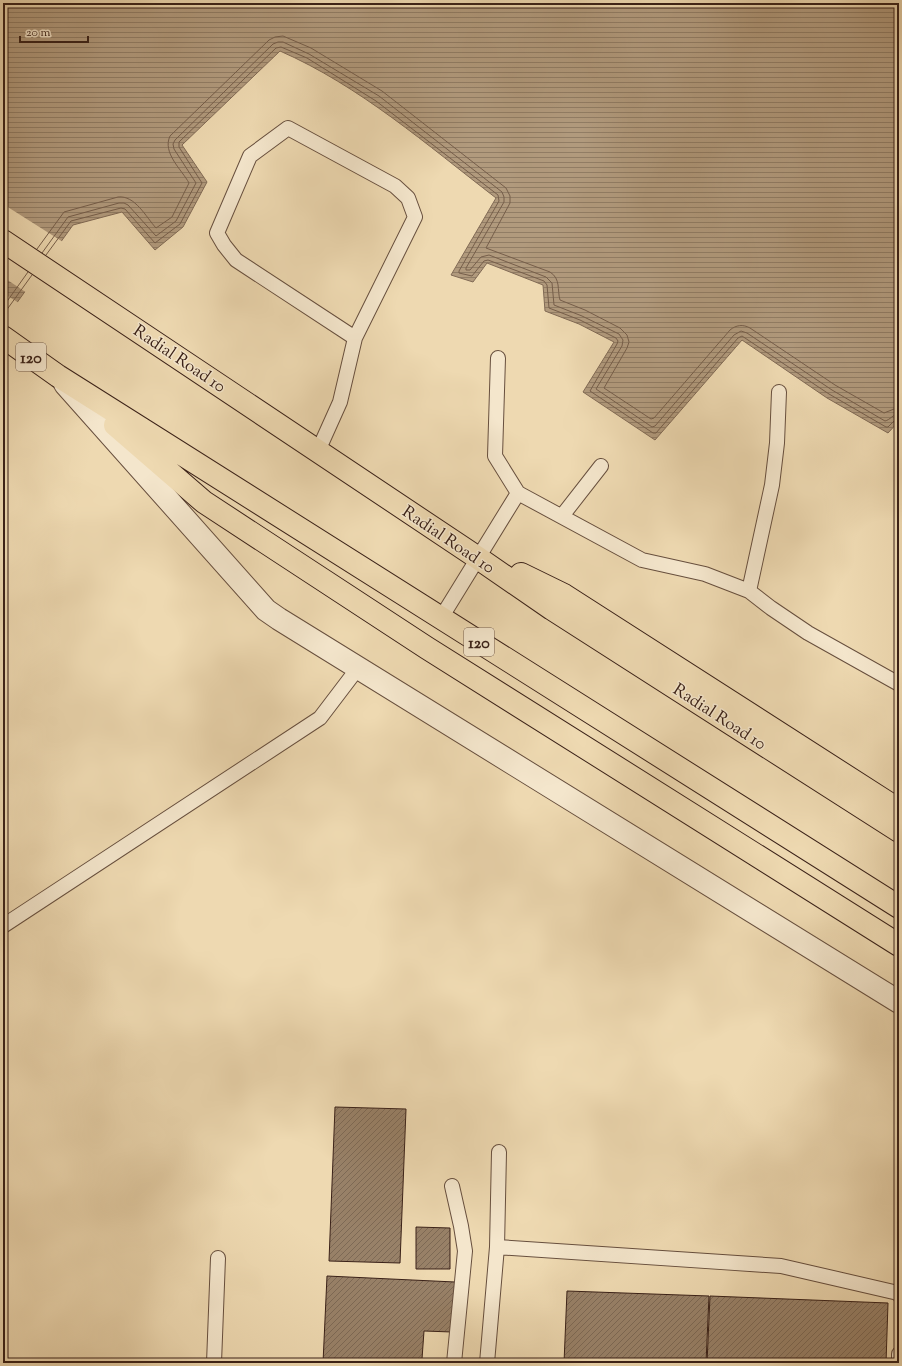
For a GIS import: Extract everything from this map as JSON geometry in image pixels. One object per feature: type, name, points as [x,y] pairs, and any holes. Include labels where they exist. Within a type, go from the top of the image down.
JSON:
[{"type":"highway","name":"Radial Road 10","points":[[3,241],[552,609],[899,831]]},
{"type":"highway","name":"120","points":[[4,337],[58,376],[899,907]]},
{"type":"highway","points":[[58,376],[204,502],[427,648],[899,945]]},
{"type":"highway","points":[[478,558],[528,577],[564,595],[899,810]]},
{"type":"street","points":[[58,376],[266,610],[899,1002]]},
{"type":"lane","points":[[318,451],[340,402],[355,338],[415,217],[408,198],[394,186],[288,128],[250,156],[217,233],[236,260],[355,338]]},
{"type":"lane","points":[[498,358],[495,456],[518,493],[642,560],[705,574],[749,591],[808,633],[899,684]]},
{"type":"lane","points":[[749,591],[772,485],[777,443],[779,392]]},
{"type":"lane","points":[[562,516],[601,466]]},
{"type":"lane","points":[[441,618],[518,493]]},
{"type":"lane","points":[[3,926],[320,718],[358,668]]},
{"type":"lane","points":[[487,1363],[497,1247],[499,1152]]},
{"type":"lane","points":[[452,1186],[465,1251],[454,1363]]},
{"type":"lane","points":[[497,1247],[780,1266],[898,1293],[899,1295]]},
{"type":"lane","points":[[214,1363],[218,1258]]},
{"type":"lane","points":[[899,1354],[899,1363]]},
{"type":"water","points":[[3,3],[899,3],[899,421],[888,433],[827,398],[742,340],[655,440],[583,392],[614,342],[579,324],[545,311],[543,285],[487,263],[473,282],[451,275],[496,198],[418,137],[365,99],[338,81],[280,51],[182,145],[207,182],[183,227],[155,250],[122,212],[73,225],[3,322]]},
{"type":"pier","points":[[3,204],[63,242],[27,293],[3,277]]},
{"type":"pier","points":[[3,293],[19,303],[3,324]]},
{"type":"building","points":[[335,1107],[406,1109],[400,1263],[329,1261]]},
{"type":"building","points":[[416,1227],[450,1228],[450,1269],[416,1269]]},
{"type":"building","points":[[327,1276],[455,1282],[452,1332],[424,1331],[422,1359],[447,1360],[447,1363],[323,1363]]},
{"type":"building","points":[[567,1291],[709,1296],[706,1363],[564,1363]]},
{"type":"building","points":[[710,1296],[888,1303],[886,1363],[707,1363]]}]
